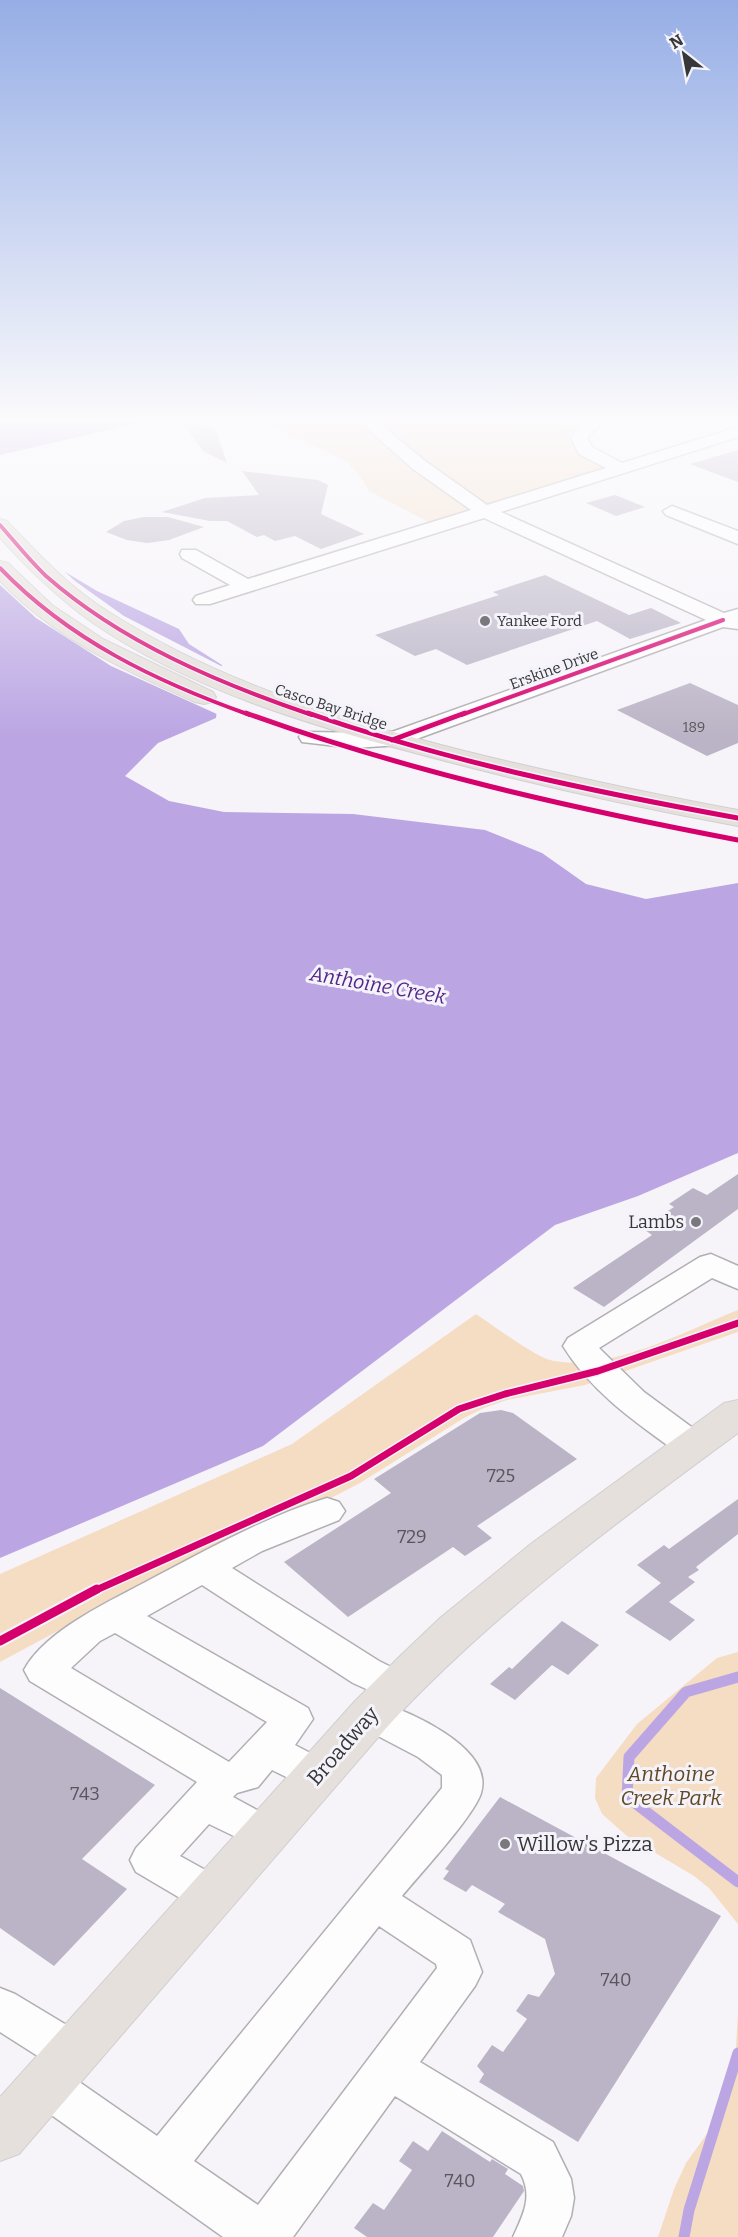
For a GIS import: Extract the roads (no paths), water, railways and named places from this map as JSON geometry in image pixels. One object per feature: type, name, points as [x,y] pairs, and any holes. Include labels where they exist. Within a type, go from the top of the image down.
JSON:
[{"type":"main road","name":"Casco Bay Bridge","points":[[2,527],[22,554],[44,576],[79,604],[124,632],[236,687],[336,723],[392,740],[567,783],[738,818]]},
{"type":"main road","name":"Casco Bay Bridge","points":[[0,568],[39,606],[79,635],[127,662],[210,700],[310,737],[502,790],[738,840]]},
{"type":"main road","name":"Broadway","points":[[0,2136],[383,1700],[479,1607],[548,1551],[738,1413]]},
{"type":"street","points":[[203,600],[432,527]]},
{"type":"street","points":[[521,527],[733,620]]},
{"type":"street","points":[[712,527],[738,538]]},
{"type":"street","points":[[189,554],[246,586]]},
{"type":"street","name":"Erskine Drive","points":[[310,737],[354,741],[392,740],[733,620]]},
{"type":"street","points":[[693,1446],[625,1397],[598,1371],[579,1346],[711,1264],[738,1279]]},
{"type":"street","points":[[265,1834],[214,1790],[43,1671],[87,1631],[249,1542],[327,1511]]},
{"type":"street","points":[[162,2166],[461,1794],[464,1783],[459,1767],[383,1700],[366,1672],[203,1568]]},
{"type":"street","points":[[117,1616],[294,1719],[244,1775],[214,1790],[151,1860],[212,1895]]},
{"type":"street","points":[[268,1749],[317,1776]]},
{"type":"street","points":[[0,2008],[59,2069],[162,2166],[263,2237],[460,1972],[455,1953],[374,1900]]},
{"type":"street","points":[[389,2067],[537,2158],[547,2175],[553,2195],[546,2223],[537,2237]]},
{"type":"water","points":[[0,533],[97,591],[179,629],[189,644],[222,665],[216,718],[158,743],[125,776],[169,801],[224,812],[353,814],[485,830],[542,853],[586,884],[646,899],[738,883],[738,1153],[638,1196],[555,1225],[263,1446],[0,1558]]},
{"type":"waterway","name":"Anthoine Creek","points":[[738,1677],[686,1692],[629,1757],[627,1797],[738,1882]]},
{"type":"waterway","name":"Anthoine Creek","points":[[684,2237],[689,2210],[738,2053]]},
{"type":"place","name":"Yankee Ford","points":[[485,621]]},
{"type":"place","name":"Lambs","points":[[696,1222]]},
{"type":"place","name":"Willow's Pizza","points":[[505,1844]]},
{"type":"park label","name":"Anthoine Creek Park","points":[[671,1786]]}]
